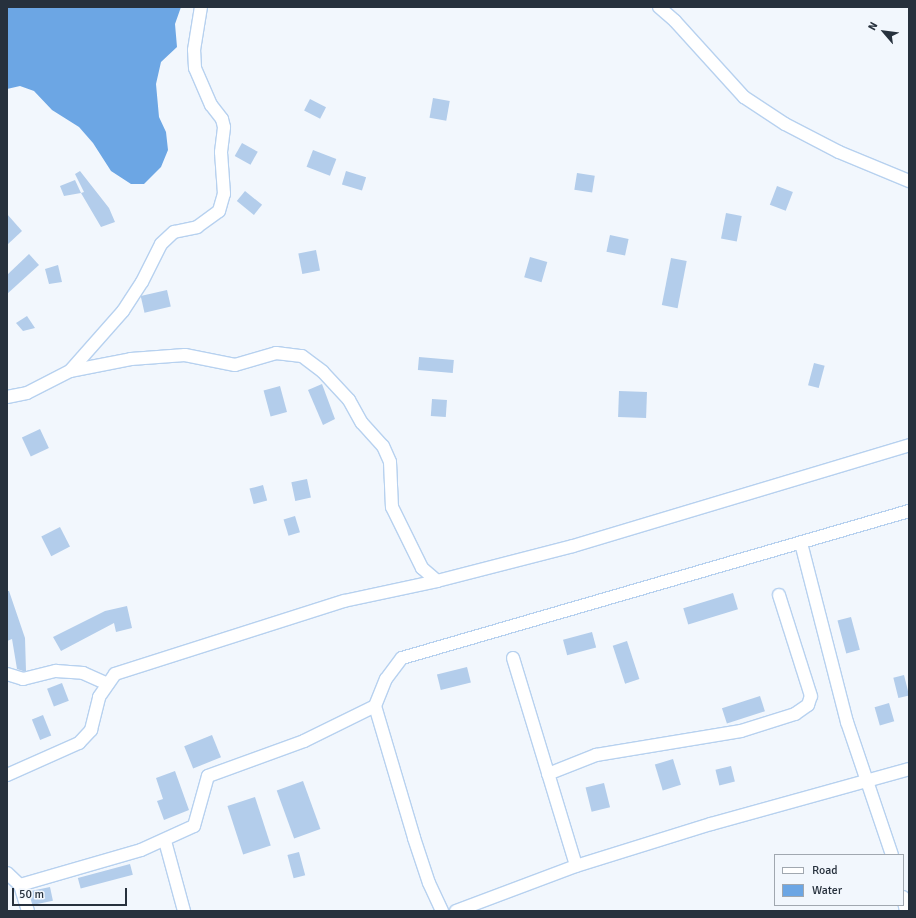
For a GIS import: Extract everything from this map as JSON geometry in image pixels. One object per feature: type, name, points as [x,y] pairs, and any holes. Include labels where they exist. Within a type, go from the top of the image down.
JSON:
[{"type":"street","points":[[70,370],[123,312],[142,282],[161,244],[174,232],[197,227],[219,211],[222,203],[221,152],[224,127],[222,119],[211,105],[195,68],[194,50],[201,7]]},
{"type":"street","points":[[659,7],[675,21],[744,97],[785,124],[839,152],[909,181]]},
{"type":"street","points":[[7,397],[27,393],[70,370],[132,359],[186,355],[235,365],[276,353],[302,356],[323,372],[349,400],[362,423],[383,446],[390,462],[392,507],[422,568],[437,581]]},
{"type":"street","points":[[7,775],[79,743],[91,730],[99,697],[115,674],[337,604],[437,581],[573,546],[909,445]]},
{"type":"street","points":[[442,911],[419,853],[375,706],[386,679],[402,658],[909,511]]},
{"type":"street","points":[[801,543],[847,722],[892,854]]},
{"type":"street","points":[[548,774],[596,755],[741,731],[795,714],[808,705],[811,696],[779,595]]},
{"type":"street","points":[[514,658],[576,866]]},
{"type":"street","points":[[7,674],[23,679],[56,671],[83,673],[108,684]]},
{"type":"street","points":[[20,885],[165,841],[194,826],[208,776],[304,740],[375,706]]},
{"type":"street","points":[[456,911],[576,866],[711,824],[909,769]]},
{"type":"street","points":[[165,841],[184,911]]},
{"type":"street","points":[[7,873],[20,885],[28,911]]},
{"type":"water","points":[[7,7],[181,7],[175,24],[177,47],[161,62],[156,84],[159,117],[166,132],[168,150],[161,167],[144,184],[131,184],[111,171],[93,143],[79,127],[52,110],[34,91],[20,86],[7,89]]},
{"type":"building","points":[[433,98],[450,101],[446,121],[430,118]]},
{"type":"building","points":[[310,99],[326,107],[320,119],[304,111]]},
{"type":"building","points":[[242,143],[258,152],[250,165],[235,156]]},
{"type":"building","points":[[313,150],[336,159],[330,176],[307,167]]},
{"type":"building","points":[[80,171],[109,208],[115,222],[101,227],[81,193],[84,192],[75,174]]},
{"type":"building","points":[[346,171],[366,177],[362,191],[342,184]]},
{"type":"building","points":[[577,173],[595,176],[592,193],[574,190]]},
{"type":"building","points":[[75,180],[81,193],[64,196],[60,186]]},
{"type":"building","points":[[777,186],[793,192],[786,211],[770,205]]},
{"type":"building","points":[[245,191],[262,205],[254,215],[237,201]]},
{"type":"building","points":[[726,213],[742,216],[737,242],[721,239]]},
{"type":"building","points":[[7,214],[22,231],[7,245]]},
{"type":"building","points":[[610,235],[629,239],[625,256],[606,252]]},
{"type":"building","points":[[316,250],[320,271],[302,274],[298,253]]},
{"type":"building","points":[[29,254],[39,265],[7,294],[7,275]]},
{"type":"building","points":[[530,257],[547,262],[542,282],[524,277]]},
{"type":"building","points":[[671,258],[687,261],[678,308],[662,305]]},
{"type":"building","points":[[58,265],[62,282],[49,284],[45,269]]},
{"type":"building","points":[[167,290],[171,307],[145,313],[141,296]]},
{"type":"building","points":[[27,316],[35,328],[23,331],[16,323]]},
{"type":"building","points":[[419,357],[454,360],[453,373],[418,370]]},
{"type":"building","points":[[814,363],[825,366],[819,388],[808,385]]},
{"type":"building","points":[[322,384],[335,419],[323,425],[308,390]]},
{"type":"building","points":[[280,386],[287,412],[271,416],[264,390]]},
{"type":"building","points":[[619,391],[647,392],[646,418],[618,417]]},
{"type":"building","points":[[432,399],[447,400],[446,417],[431,416]]},
{"type":"building","points":[[40,429],[49,448],[31,456],[22,437]]},
{"type":"building","points":[[307,479],[311,498],[295,501],[291,482]]},
{"type":"building","points":[[263,485],[267,500],[254,504],[249,489]]},
{"type":"building","points":[[295,516],[300,532],[288,536],[284,520]]},
{"type":"building","points":[[60,527],[70,547],[51,556],[41,537]]},
{"type":"building","points":[[7,591],[9,591],[25,638],[26,671],[17,669],[12,639],[7,641]]},
{"type":"building","points":[[733,593],[738,609],[688,624],[683,608]]},
{"type":"building","points":[[127,606],[132,628],[116,632],[114,623],[61,651],[53,637],[105,611]]},
{"type":"building","points":[[851,617],[860,650],[846,653],[837,621]]},
{"type":"building","points":[[592,632],[596,647],[567,655],[563,640]]},
{"type":"building","points":[[627,641],[639,679],[625,684],[613,646]]},
{"type":"building","points":[[467,667],[471,683],[441,690],[437,674]]},
{"type":"building","points":[[904,675],[909,695],[898,698],[893,678]]},
{"type":"building","points":[[62,683],[69,701],[54,706],[47,689]]},
{"type":"building","points":[[760,696],[765,711],[727,724],[722,708]]},
{"type":"building","points":[[889,703],[894,721],[880,725],[875,707]]},
{"type":"building","points":[[43,715],[51,735],[40,740],[32,719]]},
{"type":"building","points":[[212,735],[221,757],[193,768],[184,746]]},
{"type":"building","points":[[673,759],[681,785],[663,790],[655,765]]},
{"type":"building","points":[[731,766],[735,782],[719,785],[715,770]]},
{"type":"building","points":[[175,771],[189,810],[164,820],[157,801],[163,799],[156,778]]},
{"type":"building","points":[[303,781],[320,829],[294,839],[277,791]]},
{"type":"building","points":[[604,783],[610,807],[592,812],[586,788]]},
{"type":"building","points":[[255,797],[271,846],[243,854],[227,806]]},
{"type":"building","points":[[299,852],[305,875],[294,878],[287,855]]},
{"type":"building","points":[[130,864],[133,875],[81,889],[78,878]]},
{"type":"building","points":[[50,887],[53,901],[32,905],[29,891]]}]
